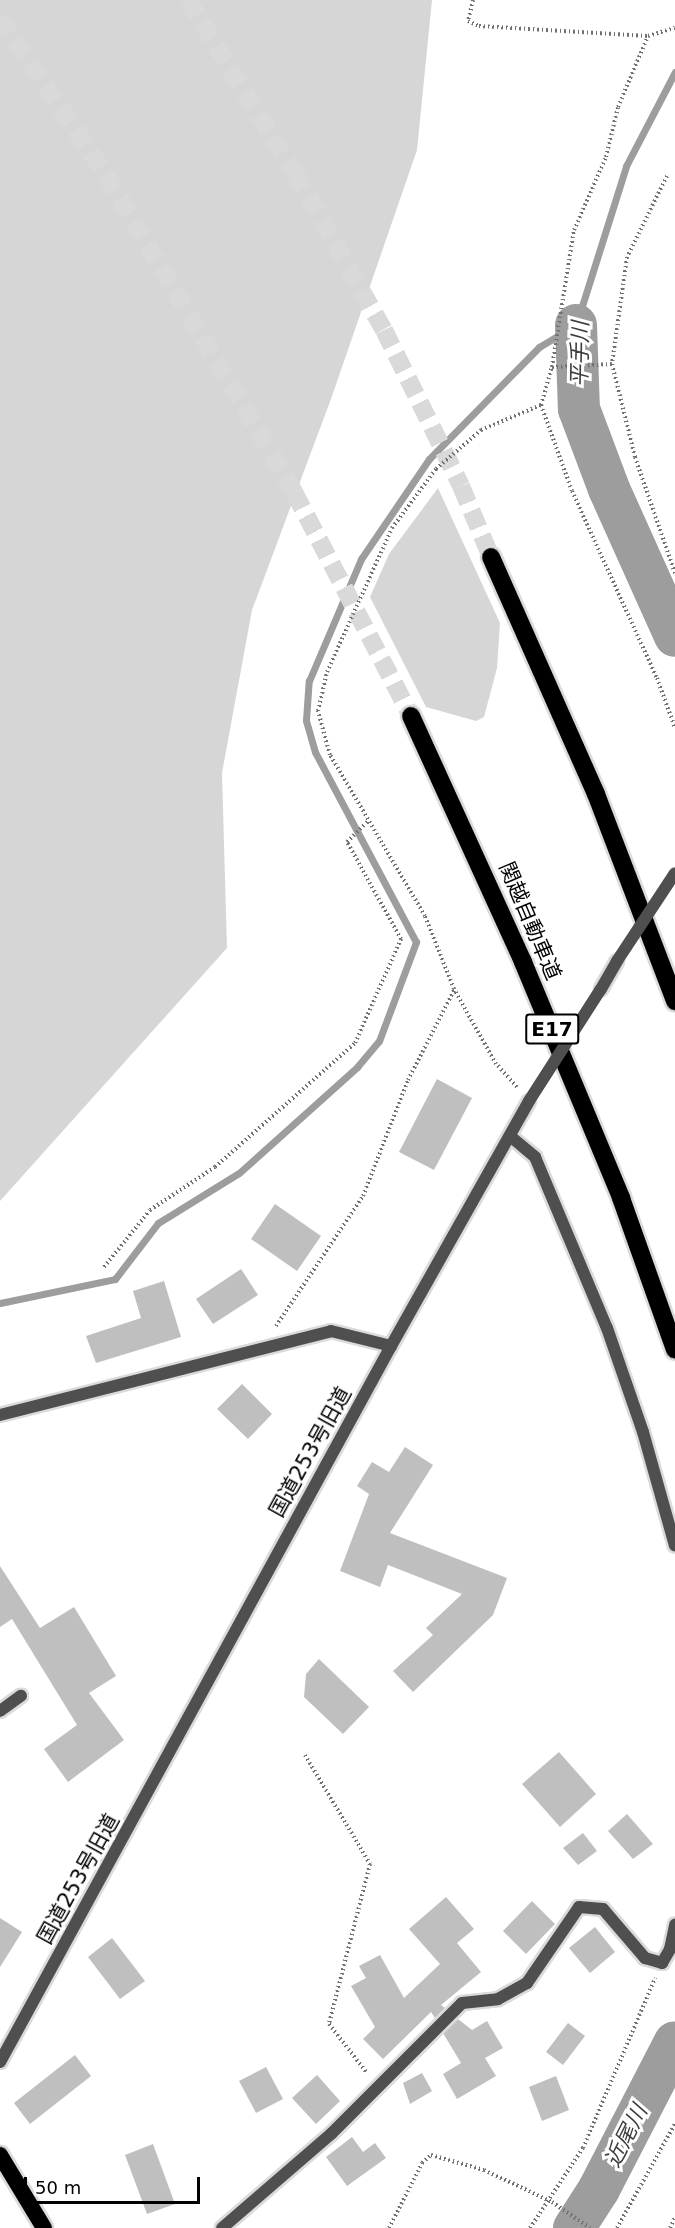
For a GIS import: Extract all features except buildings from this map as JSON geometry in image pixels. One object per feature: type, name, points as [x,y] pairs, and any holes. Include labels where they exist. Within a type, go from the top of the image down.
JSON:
[{"type":"highway","points":[[491,557],[596,794],[675,1001]]},
{"type":"highway","name":"関越自動車道","points":[[411,716],[524,962],[621,1198],[675,1350]]},
{"type":"highway","points":[[0,2155],[44,2228]]},
{"type":"street","name":"国道253号旧道","points":[[0,2062],[391,1346],[529,1101],[675,873]]},
{"type":"street","points":[[510,1136],[535,1157],[607,1328],[643,1432],[675,1546]]},
{"type":"street","points":[[0,1415],[332,1331],[391,1346]]},
{"type":"street","points":[[0,1711],[21,1696]]},
{"type":"street","points":[[222,2228],[332,2134],[377,2085],[462,2003],[498,1999],[527,1983],[579,1907],[603,1909],[645,1958],[662,1964],[670,1948],[675,1925]]},
{"type":"path","points":[[473,0],[468,21],[479,26],[648,36],[675,28]]},
{"type":"path","points":[[648,36],[618,107],[606,157],[574,230],[552,367],[542,405],[572,491],[657,678],[675,728]]},
{"type":"path","points":[[667,176],[627,257],[612,364],[635,457],[675,573]]},
{"type":"path","points":[[552,367],[612,364]]},
{"type":"path","points":[[529,1101],[496,1064],[454,989],[426,916],[330,755],[318,711],[327,672],[392,528],[436,469],[481,430],[542,405]]},
{"type":"path","points":[[104,1267],[150,1210],[215,1167],[355,1043],[401,939],[347,842],[369,820]]},
{"type":"path","points":[[261,1348],[363,1196],[408,1080],[454,989]]},
{"type":"path","points":[[304,1755],[370,1864],[328,2024],[377,2085]]},
{"type":"path","points":[[530,2228],[583,2148],[662,1964]]},
{"type":"path","points":[[617,2228],[675,2124]]},
{"type":"path","points":[[389,2228],[422,2163],[431,2155],[484,2170],[552,2202],[590,2228]]},
{"type":"path","points":[[674,2219],[675,2226]]},
{"type":"path","points":[[670,2228],[674,2219]]},
{"type":"shaded area","points":[[0,0],[432,0],[417,150],[331,399],[252,610],[222,773],[227,948],[0,1201]]},
{"type":"shaded area","points":[[438,488],[500,623],[497,668],[484,717],[476,721],[426,707],[370,597],[389,554]]},
{"type":"waterway","points":[[0,1303],[115,1279],[158,1223],[239,1173],[357,1067],[379,1041],[416,942],[315,752],[306,720],[309,681],[361,559],[429,459],[539,347],[576,325],[626,166],[675,72]]},
{"type":"waterway","name":"平手川","points":[[576,325],[579,409],[609,489],[675,636]]},
{"type":"waterway","name":"近尾川","points":[[574,2228],[599,2189],[675,2042]]},
{"type":"tunnel","points":[[188,0],[295,173],[384,330],[461,486],[491,557]]},
{"type":"tunnel","points":[[0,18],[106,175],[294,492],[411,716]]}]
